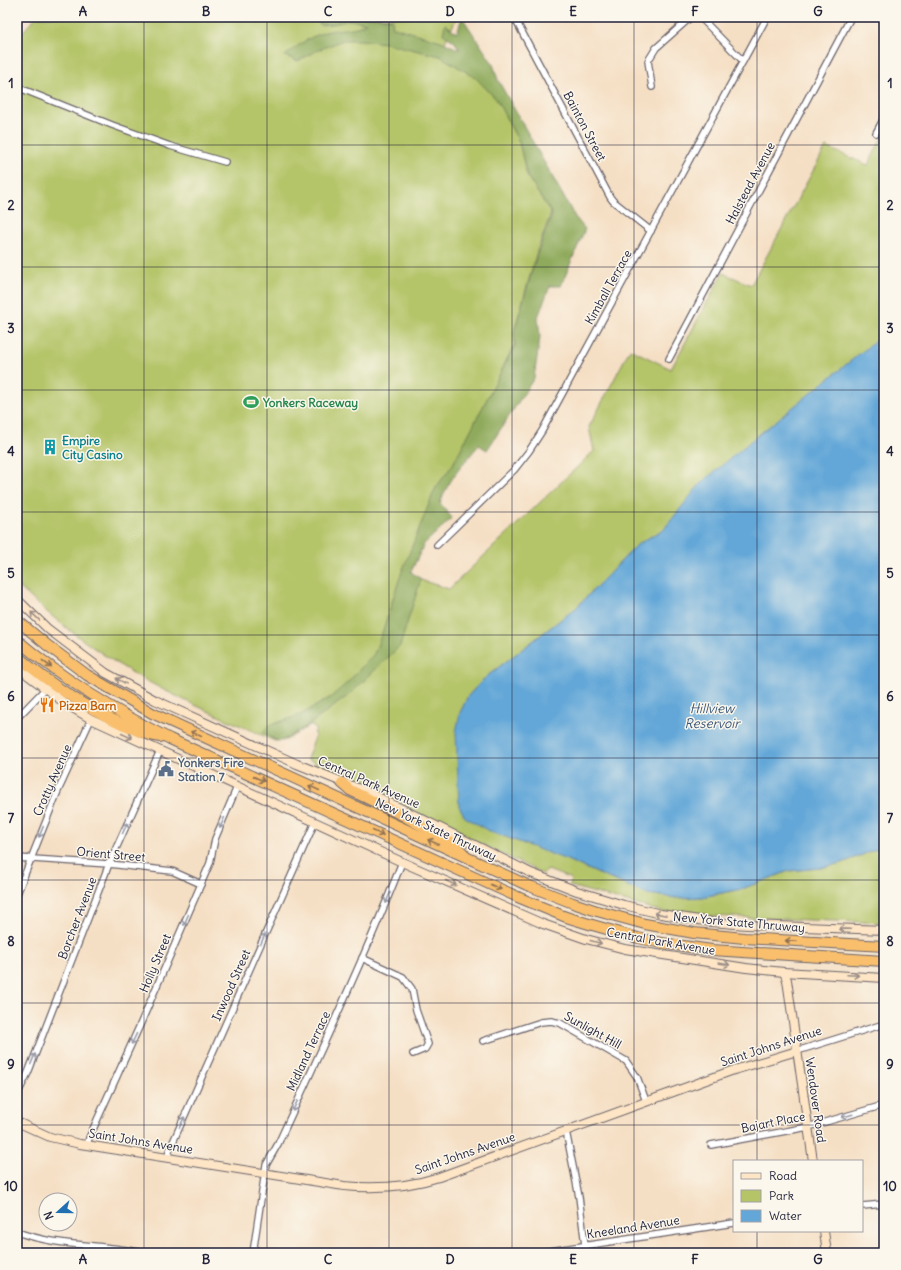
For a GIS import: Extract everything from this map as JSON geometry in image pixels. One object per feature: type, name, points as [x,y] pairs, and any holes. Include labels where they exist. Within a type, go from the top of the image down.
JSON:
[{"type":"highway","name":"New York State Thruway","points":[[17,620],[87,675],[141,707],[174,724],[527,885],[573,903],[645,924],[719,936],[884,946]]},
{"type":"highway","points":[[17,640],[52,669],[93,697],[170,739],[514,895],[566,917],[638,938],[686,947],[884,962]]},
{"type":"highway","points":[[17,656],[72,698],[98,713],[146,735],[170,739]]},
{"type":"highway","points":[[342,783],[350,790],[404,816],[453,843],[468,858]]},
{"type":"highway","points":[[830,943],[884,941]]},
{"type":"highway","points":[[836,958],[884,965]]},
{"type":"main road","name":"Central Park Avenue","points":[[17,599],[48,629],[106,673],[155,700],[342,783],[370,793],[531,873],[577,892],[661,914],[711,922],[747,925],[884,930]]},
{"type":"main road","name":"Central Park Avenue","points":[[17,667],[66,704],[91,719],[402,862],[543,924],[586,939],[625,950],[746,968],[784,972],[884,978]]},
{"type":"main road","name":"Wendover Road","points":[[784,972],[787,981],[813,1160]]},
{"type":"main road","name":"Saint Johns Avenue","points":[[17,1122],[55,1138],[168,1158],[355,1187],[408,1185],[439,1176],[731,1071],[797,1050]]},
{"type":"main road","points":[[824,1232],[827,1253]]},
{"type":"street","name":"Bainton Street","points":[[514,17],[610,197],[651,231]]},
{"type":"street","points":[[652,86],[648,61],[656,48],[691,17]]},
{"type":"street","points":[[700,17],[743,60]]},
{"type":"street","name":"Kimball Terrace","points":[[437,546],[514,470],[529,451],[542,430],[767,17]]},
{"type":"street","name":"Halstead Avenue","points":[[669,359],[851,17]]},
{"type":"street","points":[[17,87],[112,125],[170,146],[225,162]]},
{"type":"street","points":[[876,133],[884,118]]},
{"type":"street","points":[[17,718],[45,689]]},
{"type":"street","name":"Crotty Avenue","points":[[17,894],[58,791],[91,719]]},
{"type":"street","name":"Borcher Avenue","points":[[17,1095],[34,1058],[109,864],[160,751]]},
{"type":"street","name":"Holly Street","points":[[88,1145],[89,1138],[210,863],[215,839],[237,787]]},
{"type":"street","name":"Inwood Street","points":[[168,1158],[169,1151],[315,822]]},
{"type":"street","name":"Orient Street","points":[[17,858],[109,864],[172,871],[201,884]]},
{"type":"street","name":"Midland Terrace","points":[[253,1253],[266,1165],[281,1137],[351,985],[384,910],[402,862]]},
{"type":"street","points":[[362,958],[403,977],[412,989],[416,1010],[428,1044],[425,1049],[413,1054]]},
{"type":"street","name":"Sunlight Hill","points":[[483,1041],[541,1022],[551,1021],[560,1023],[626,1061],[637,1077],[646,1101]]},
{"type":"street","name":"Saint Johns Avenue","points":[[797,1050],[884,1024]]},
{"type":"street","name":"Bajart Place","points":[[711,1145],[808,1127],[884,1105]]},
{"type":"street","points":[[566,1131],[579,1196],[586,1253]]},
{"type":"street","points":[[863,1206],[884,1204]]},
{"type":"street","name":"Kneeland Avenue","points":[[536,1253],[733,1222]]},
{"type":"street","points":[[17,1232],[48,1241],[130,1250],[144,1253]]},
{"type":"green space","name":"Yonkers Raceway","points":[[36,17],[457,17],[441,51],[458,62],[493,92],[519,142],[527,176],[551,213],[537,251],[515,328],[515,343],[402,574],[449,589],[594,451],[589,427],[630,349],[671,369],[723,273],[751,285],[826,147],[868,165],[884,134],[884,332],[673,519],[664,529],[638,544],[576,608],[486,677],[468,696],[460,713],[567,860],[615,881],[676,898],[702,897],[742,889],[789,871],[820,868],[842,863],[884,846],[884,923],[709,916],[663,912],[570,886],[571,879],[548,870],[543,874],[307,759],[315,737],[314,733],[316,729],[311,725],[286,740],[275,741],[162,689],[104,655],[50,615],[17,585],[17,38]]},
{"type":"green space","points":[[325,17],[377,17],[392,19],[393,27],[441,41],[460,50],[454,41],[443,34],[445,24],[457,33],[462,17],[493,64],[498,80],[575,217],[585,229],[561,286],[550,286],[538,317],[540,337],[534,378],[487,450],[479,445],[457,472],[443,495],[440,503],[452,518],[424,544],[411,572],[421,579],[400,646],[349,695],[310,724],[282,741],[275,740],[262,732],[268,726],[302,714],[331,697],[347,683],[374,654],[401,574],[435,489],[453,464],[515,345],[514,332],[537,254],[552,214],[527,176],[519,142],[496,99],[476,78],[440,56],[385,43],[361,40],[343,40],[316,51],[298,61],[285,56],[300,44],[324,32],[358,27],[366,23],[350,20],[320,25],[318,20]]},
{"type":"water","name":"Hillview Reservoir","points":[[884,332],[884,846],[842,863],[820,868],[789,871],[742,889],[702,897],[676,898],[646,894],[567,860],[487,830],[465,817],[459,806],[456,732],[460,713],[468,696],[486,677],[576,608],[638,544],[664,529],[700,484],[752,440],[873,343]]},
{"type":"place","name":"Yonkers Raceway","points":[[251,402]]},
{"type":"place","name":"Empire City Casino","points":[[50,447]]},
{"type":"place","name":"Pizza Barn","points":[[47,705]]},
{"type":"place","name":"Yonkers Fire Station 7","points":[[166,769]]}]
